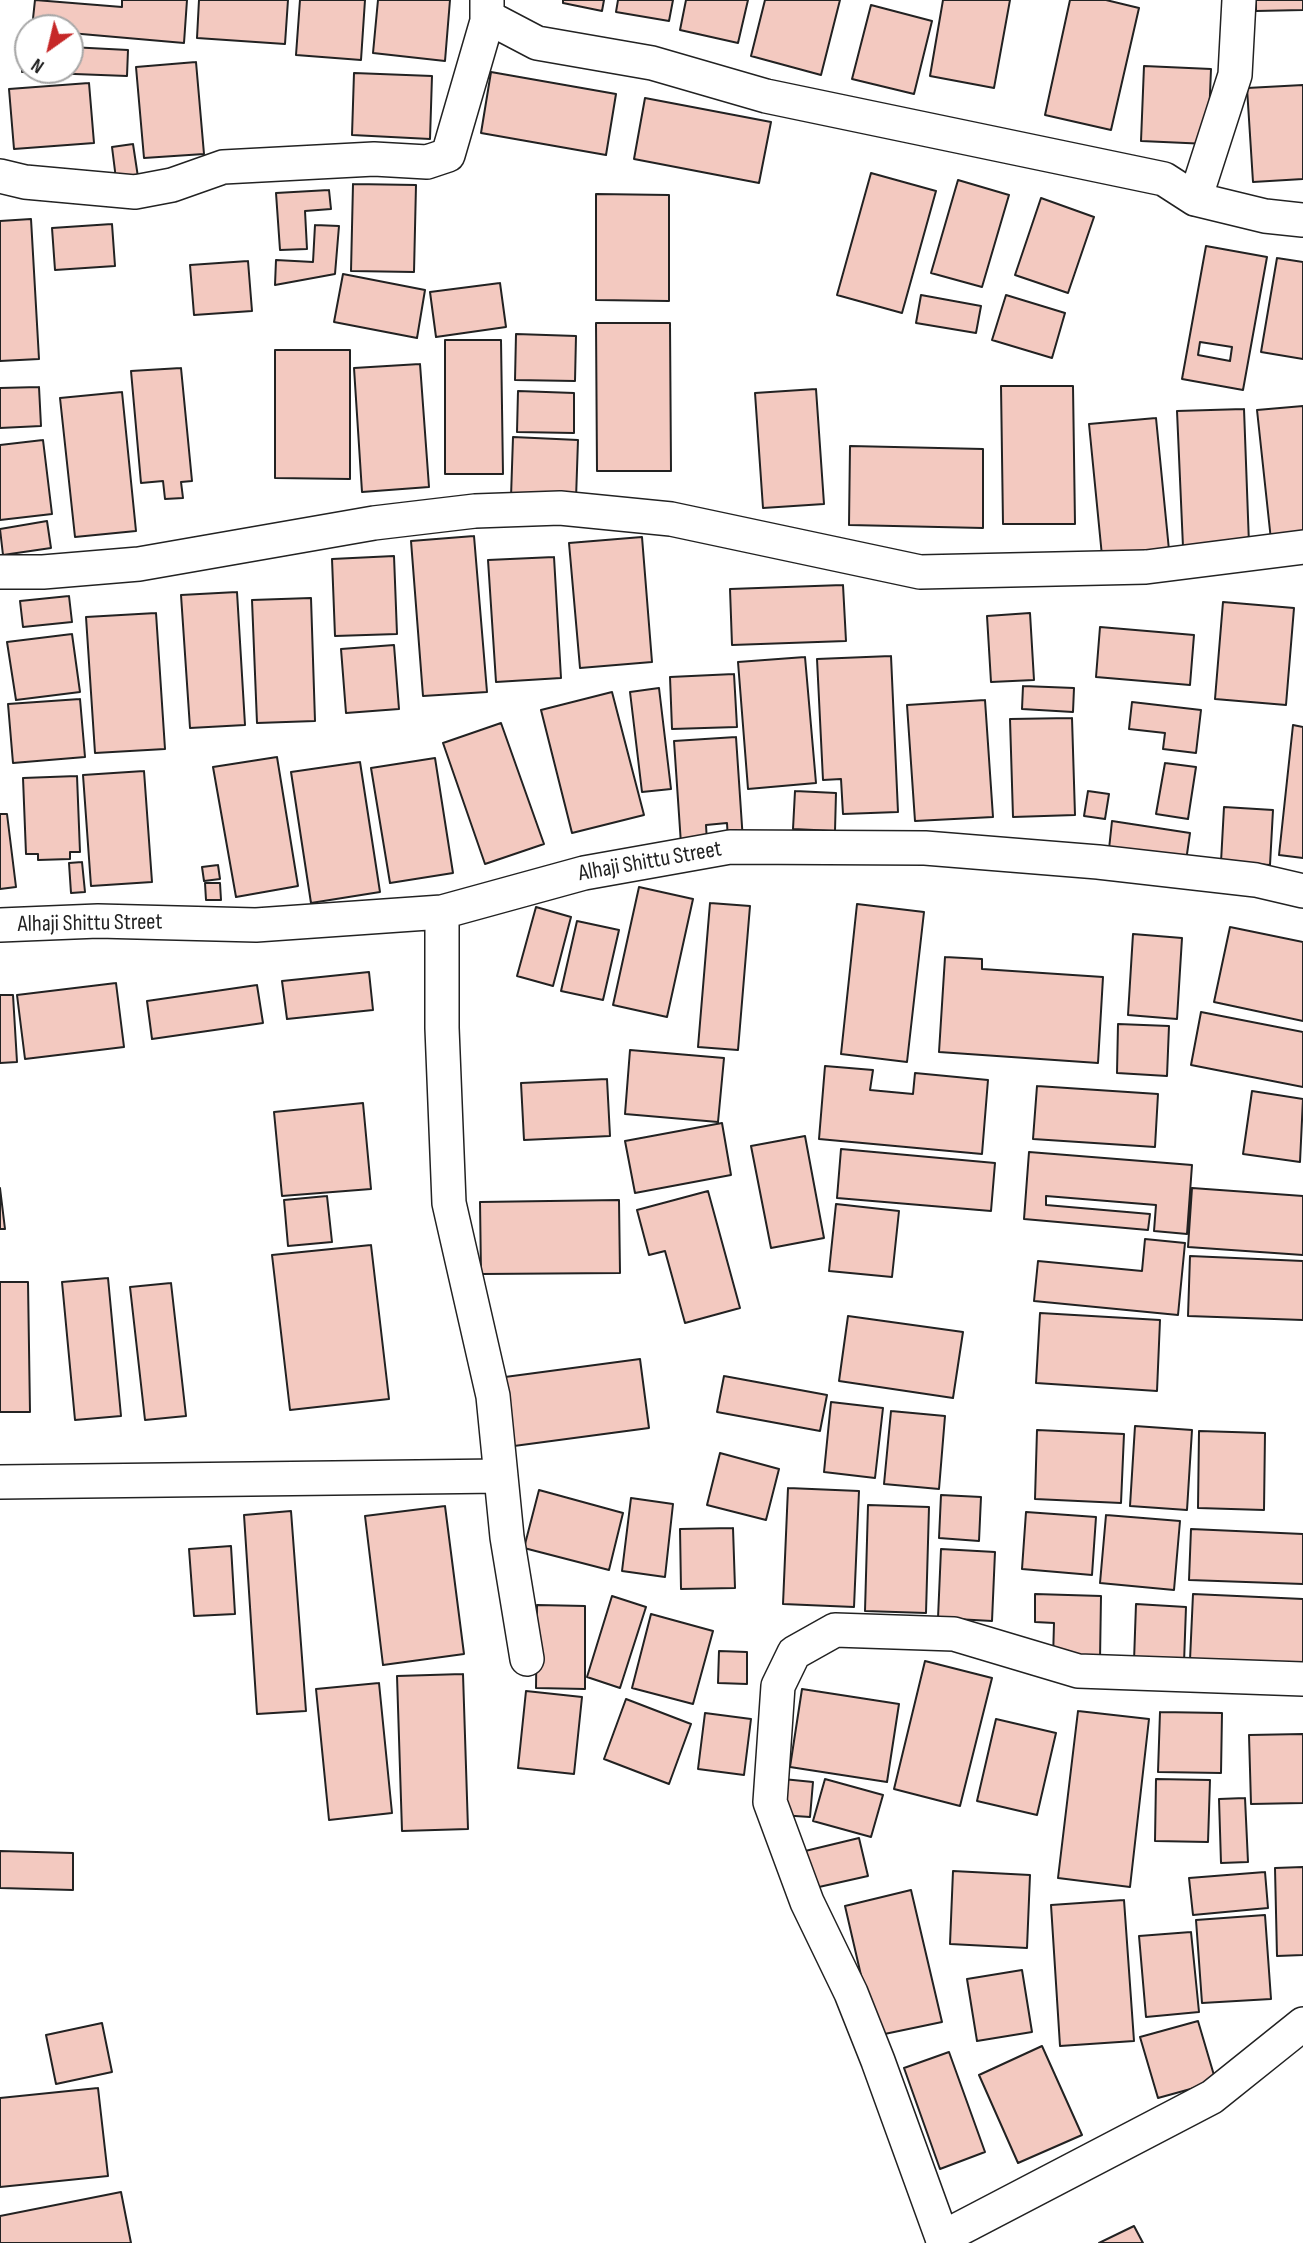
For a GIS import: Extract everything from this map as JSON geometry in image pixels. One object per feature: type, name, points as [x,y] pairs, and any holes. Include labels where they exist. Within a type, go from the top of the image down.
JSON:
[{"type":"street","points":[[1195,199],[1235,75],[1239,0]]},
{"type":"street","points":[[487,10],[498,22],[537,43],[652,63],[766,96],[1164,180],[1195,199],[1265,216],[1303,220]]},
{"type":"street","points":[[0,176],[25,182],[135,192],[172,185],[223,167],[374,159],[428,162],[448,155],[487,10]]},
{"type":"street","points":[[0,572],[43,572],[139,564],[374,523],[475,511],[560,508],[671,519],[920,572],[1146,566],[1303,547]]},
{"type":"street","name":"Alhaji Shittu Street","points":[[0,925],[99,921],[256,925],[442,912],[584,873],[730,847],[925,848],[1164,869],[1256,880],[1303,891]]},
{"type":"street","points":[[442,912],[442,1028],[449,1203],[493,1396],[501,1475],[527,1658]]},
{"type":"street","points":[[0,1482],[501,1475]]},
{"type":"street","points":[[1303,1679],[1078,1671],[954,1634],[835,1630],[794,1653],[778,1686],[770,1802],[807,1902],[860,2016],[943,2240],[1212,2097],[1303,2024]]},
{"type":"building","points":[[35,0],[122,7],[122,0],[187,0],[184,43],[84,34],[84,14],[34,14]]},
{"type":"building","points":[[199,0],[288,0],[285,44],[197,38]]},
{"type":"building","points":[[300,0],[365,0],[361,60],[296,55]]},
{"type":"building","points":[[378,0],[450,0],[445,61],[373,53]]},
{"type":"building","points":[[563,0],[604,0],[602,11],[563,3]]},
{"type":"building","points":[[618,0],[673,0],[669,21],[616,12]]},
{"type":"building","points":[[686,0],[748,0],[738,43],[680,30]]},
{"type":"building","points":[[765,0],[840,0],[821,75],[751,56]]},
{"type":"building","points":[[943,0],[1010,0],[994,88],[930,76]]},
{"type":"building","points":[[1070,0],[1106,0],[1139,8],[1111,130],[1045,115]]},
{"type":"building","points":[[1256,0],[1303,0],[1303,10],[1256,11]]},
{"type":"building","points":[[871,5],[932,21],[914,94],[852,79]]},
{"type":"building","points":[[84,48],[128,50],[127,76],[84,74]]},
{"type":"building","points":[[196,62],[204,154],[144,158],[136,67]]},
{"type":"building","points":[[1144,66],[1211,69],[1208,144],[1141,141]]},
{"type":"building","points":[[491,72],[616,94],[606,155],[481,133]]},
{"type":"building","points":[[354,73],[432,76],[430,139],[352,135]]},
{"type":"building","points":[[89,83],[94,143],[14,149],[9,89]]},
{"type":"building","points":[[1303,85],[1303,179],[1253,182],[1247,88]]},
{"type":"building","points":[[645,98],[771,122],[759,183],[634,159]]},
{"type":"building","points":[[133,144],[138,177],[116,179],[112,147]]},
{"type":"building","points":[[871,173],[936,191],[902,313],[837,295]]},
{"type":"building","points":[[958,180],[1009,195],[982,287],[931,273]]},
{"type":"building","points":[[353,184],[416,185],[414,272],[351,271]]},
{"type":"building","points":[[329,190],[331,209],[305,211],[307,249],[280,250],[276,193]]},
{"type":"building","points":[[596,194],[669,195],[669,301],[596,300]]},
{"type":"building","points":[[1041,198],[1094,217],[1068,293],[1015,275]]},
{"type":"building","points":[[31,219],[39,359],[0,361],[0,221]]},
{"type":"building","points":[[112,224],[115,266],[55,270],[52,228]]},
{"type":"building","points":[[315,225],[339,226],[335,274],[275,285],[276,260],[313,262]]},
{"type":"building","points":[[1206,246],[1267,257],[1243,390],[1182,379]],"holes":[[[1200,342],[1232,347],[1230,361],[1198,355]]]},
{"type":"building","points":[[1277,258],[1303,262],[1303,359],[1261,352]]},
{"type":"building","points":[[248,261],[252,311],[194,315],[190,265]]},
{"type":"building","points":[[343,274],[425,290],[417,338],[334,322]]},
{"type":"building","points":[[500,283],[506,327],[436,337],[430,292]]},
{"type":"building","points":[[921,295],[981,306],[976,333],[916,323]]},
{"type":"building","points":[[1006,295],[1065,313],[1052,358],[992,340]]},
{"type":"building","points":[[596,323],[670,323],[671,471],[597,471]]},
{"type":"building","points":[[516,334],[576,336],[575,381],[515,380]]},
{"type":"building","points":[[445,340],[501,340],[503,474],[445,474]]},
{"type":"building","points":[[275,350],[350,350],[350,479],[275,478]]},
{"type":"building","points":[[420,364],[429,487],[362,492],[354,368]]},
{"type":"building","points":[[181,368],[192,481],[181,482],[183,498],[165,499],[163,481],[141,483],[131,371]]},
{"type":"building","points":[[1001,386],[1073,386],[1075,524],[1003,524]]},
{"type":"building","points":[[39,387],[41,426],[0,428],[0,388]]},
{"type":"building","points":[[816,389],[824,504],[763,508],[755,393]]},
{"type":"building","points":[[518,391],[574,393],[574,433],[517,432]]},
{"type":"building","points":[[122,392],[136,531],[75,537],[60,398]]},
{"type":"building","points":[[1303,406],[1303,537],[1271,540],[1257,410]]},
{"type":"building","points":[[1244,409],[1249,544],[1183,547],[1177,411]]},
{"type":"building","points":[[1156,418],[1169,550],[1102,556],[1089,424]]},
{"type":"building","points":[[513,437],[578,440],[576,499],[511,497]]},
{"type":"building","points":[[43,440],[52,514],[0,520],[0,445]]},
{"type":"building","points":[[850,446],[983,449],[983,528],[849,525]]},
{"type":"building","points":[[47,521],[51,548],[3,555],[0,529]]},
{"type":"building","points":[[474,536],[487,692],[423,696],[411,541]]},
{"type":"building","points":[[642,537],[652,662],[580,668],[569,543]]},
{"type":"building","points":[[394,556],[397,634],[335,636],[332,559]]},
{"type":"building","points":[[554,557],[561,678],[496,682],[488,560]]},
{"type":"building","points":[[843,585],[846,641],[732,645],[730,589]]},
{"type":"building","points":[[237,592],[245,725],[190,728],[181,595]]},
{"type":"building","points":[[69,596],[72,622],[23,627],[20,601]]},
{"type":"building","points":[[311,598],[315,721],[257,723],[252,600]]},
{"type":"building","points":[[1223,602],[1294,608],[1286,705],[1215,699]]},
{"type":"building","points":[[156,613],[165,749],[95,753],[86,617]]},
{"type":"building","points":[[1030,613],[1034,680],[991,682],[987,616]]},
{"type":"building","points":[[1100,627],[1194,635],[1190,685],[1096,677]]},
{"type":"building","points":[[72,634],[80,692],[16,700],[7,642]]},
{"type":"building","points":[[394,645],[399,709],[346,713],[341,649]]},
{"type":"building","points":[[891,656],[898,812],[843,814],[841,779],[823,780],[817,659]]},
{"type":"building","points":[[805,657],[816,783],[748,789],[738,662]]},
{"type":"building","points":[[734,674],[737,727],[672,729],[670,677]]},
{"type":"building","points":[[1023,686],[1074,688],[1073,712],[1022,709]]},
{"type":"building","points":[[659,688],[671,789],[642,792],[630,692]]},
{"type":"building","points":[[612,692],[644,815],[572,833],[541,710]]},
{"type":"building","points":[[80,699],[85,757],[13,763],[8,704]]},
{"type":"building","points":[[985,700],[993,817],[915,821],[907,705]]},
{"type":"building","points":[[1132,702],[1201,710],[1196,753],[1163,749],[1165,733],[1129,729]]},
{"type":"building","points":[[1072,718],[1075,815],[1013,817],[1010,719]]},
{"type":"building","points":[[501,723],[544,844],[485,864],[443,743]]},
{"type":"building","points":[[1293,725],[1303,727],[1303,858],[1279,855]]},
{"type":"building","points":[[736,737],[743,841],[728,841],[727,823],[706,825],[707,842],[681,844],[674,741]]},
{"type":"building","points":[[277,757],[298,886],[236,897],[213,767]]},
{"type":"building","points":[[435,758],[453,873],[390,883],[371,768]]},
{"type":"building","points":[[360,762],[380,892],[311,903],[291,772]]},
{"type":"building","points":[[1165,763],[1196,767],[1188,819],[1156,814]]},
{"type":"building","points":[[144,771],[152,882],[91,886],[83,775]]},
{"type":"building","points":[[77,776],[80,852],[70,852],[70,859],[38,860],[38,854],[26,854],[23,778]]},
{"type":"building","points":[[795,791],[836,793],[835,831],[793,829]]},
{"type":"building","points":[[1088,791],[1109,794],[1105,819],[1084,816]]},
{"type":"building","points":[[1224,807],[1273,810],[1270,865],[1221,862]]},
{"type":"building","points":[[0,814],[7,814],[16,887],[0,889]]},
{"type":"building","points":[[1112,821],[1190,833],[1186,861],[1109,849]]},
{"type":"building","points":[[82,862],[85,892],[71,893],[69,863]]},
{"type":"building","points":[[218,865],[220,879],[204,881],[202,867]]},
{"type":"building","points":[[205,883],[220,883],[221,900],[206,900]]},
{"type":"building","points":[[639,887],[693,899],[667,1017],[613,1005]]},
{"type":"building","points":[[710,903],[750,906],[738,1050],[698,1047]]},
{"type":"building","points":[[857,904],[924,912],[907,1062],[841,1054]]},
{"type":"building","points":[[536,907],[571,917],[553,986],[517,976]]},
{"type":"building","points":[[577,921],[619,930],[603,1000],[561,991]]},
{"type":"building","points":[[1230,927],[1303,942],[1303,1021],[1214,1002]]},
{"type":"building","points":[[1133,934],[1182,938],[1177,1019],[1128,1015]]},
{"type":"building","points":[[945,957],[982,959],[982,969],[1103,977],[1098,1063],[939,1052]]},
{"type":"building","points":[[369,972],[373,1010],[287,1019],[282,981]]},
{"type":"building","points":[[116,983],[124,1047],[25,1059],[17,995]]},
{"type":"building","points":[[257,985],[263,1023],[152,1039],[147,1001]]},
{"type":"building","points":[[0,995],[13,995],[17,1062],[0,1063]]},
{"type":"building","points":[[1201,1012],[1303,1032],[1303,1087],[1191,1065]]},
{"type":"building","points":[[1118,1024],[1169,1026],[1167,1076],[1117,1073]]},
{"type":"building","points":[[630,1050],[724,1058],[718,1122],[625,1114]]},
{"type":"building","points":[[825,1066],[873,1070],[870,1090],[913,1094],[915,1073],[988,1080],[982,1154],[819,1139]]},
{"type":"building","points":[[607,1079],[610,1136],[524,1140],[521,1083]]},
{"type":"building","points":[[1037,1086],[1158,1094],[1155,1147],[1033,1139]]},
{"type":"building","points":[[1252,1091],[1303,1099],[1300,1162],[1243,1154]]},
{"type":"building","points":[[363,1103],[371,1189],[282,1196],[274,1112]]},
{"type":"building","points":[[722,1123],[731,1175],[635,1193],[625,1141]]},
{"type":"building","points":[[805,1136],[824,1238],[771,1248],[751,1146]]},
{"type":"building","points":[[841,1149],[995,1163],[991,1211],[837,1198]]},
{"type":"building","points":[[1029,1152],[1192,1165],[1187,1234],[1154,1231],[1156,1205],[1046,1196],[1046,1205],[1150,1214],[1148,1230],[1024,1219]]},
{"type":"building","points":[[0,1188],[5,1229],[0,1229]]},
{"type":"building","points":[[1192,1188],[1303,1196],[1303,1255],[1188,1247]]},
{"type":"building","points":[[708,1191],[740,1308],[685,1323],[665,1251],[649,1255],[637,1210]]},
{"type":"building","points":[[327,1196],[332,1242],[288,1246],[284,1200]]},
{"type":"building","points":[[619,1200],[620,1273],[481,1274],[480,1202]]},
{"type":"building","points":[[836,1204],[899,1211],[892,1277],[829,1271]]},
{"type":"building","points":[[1145,1239],[1185,1243],[1178,1315],[1034,1301],[1038,1261],[1142,1271]]},
{"type":"building","points":[[371,1245],[389,1399],[290,1410],[272,1255]]},
{"type":"building","points":[[1190,1256],[1303,1261],[1303,1320],[1188,1316]]},
{"type":"building","points":[[108,1278],[121,1416],[75,1420],[62,1282]]},
{"type":"building","points":[[0,1282],[28,1282],[30,1412],[0,1412]]},
{"type":"building","points":[[171,1283],[186,1416],[145,1420],[130,1287]]},
{"type":"building","points":[[1040,1313],[1160,1320],[1157,1391],[1036,1383]]},
{"type":"building","points":[[848,1316],[963,1332],[953,1398],[839,1381]]},
{"type":"building","points":[[640,1359],[649,1428],[514,1446],[505,1377]]},
{"type":"building","points":[[724,1376],[827,1395],[820,1431],[717,1412]]},
{"type":"building","points":[[831,1402],[883,1408],[875,1478],[824,1472]]},
{"type":"building","points":[[891,1411],[945,1416],[939,1489],[884,1484]]},
{"type":"building","points":[[1135,1426],[1192,1430],[1187,1510],[1130,1506]]},
{"type":"building","points":[[1037,1430],[1124,1434],[1121,1503],[1035,1499]]},
{"type":"building","points":[[1199,1431],[1265,1433],[1264,1510],[1198,1508]]},
{"type":"building","points":[[720,1453],[779,1469],[766,1520],[707,1505]]},
{"type":"building","points":[[788,1488],[859,1491],[854,1607],[783,1604]]},
{"type":"building","points":[[539,1490],[623,1513],[609,1570],[524,1548]]},
{"type":"building","points":[[941,1495],[981,1497],[979,1541],[939,1538]]},
{"type":"building","points":[[631,1498],[673,1504],[665,1577],[622,1571]]},
{"type":"building","points":[[868,1505],[929,1507],[926,1613],[865,1611]]},
{"type":"building","points":[[445,1506],[464,1654],[383,1665],[365,1516]]},
{"type":"building","points":[[291,1511],[306,1711],[257,1714],[244,1515]]},
{"type":"building","points":[[1026,1512],[1096,1517],[1092,1575],[1022,1569]]},
{"type":"building","points":[[1106,1515],[1180,1521],[1174,1590],[1100,1583]]},
{"type":"building","points":[[733,1528],[735,1588],[681,1589],[680,1529]]},
{"type":"building","points":[[1191,1529],[1303,1534],[1303,1584],[1189,1580]]},
{"type":"building","points":[[231,1546],[235,1614],[194,1616],[189,1549]]},
{"type":"building","points":[[941,1549],[995,1552],[992,1621],[938,1618]]},
{"type":"building","points":[[1035,1594],[1101,1596],[1100,1660],[1053,1659],[1054,1623],[1035,1622]]},
{"type":"building","points":[[1193,1594],[1303,1599],[1303,1665],[1190,1660]]},
{"type":"building","points":[[612,1596],[646,1607],[620,1688],[587,1677]]},
{"type":"building","points":[[1136,1604],[1186,1607],[1184,1663],[1134,1661]]},
{"type":"building","points":[[537,1605],[585,1606],[585,1689],[536,1688]]},
{"type":"building","points":[[651,1614],[713,1631],[693,1704],[632,1688]]},
{"type":"building","points":[[719,1651],[747,1652],[747,1684],[718,1683]]},
{"type":"building","points":[[925,1661],[992,1678],[960,1806],[894,1789]]},
{"type":"building","points":[[463,1674],[468,1829],[402,1831],[397,1676]]},
{"type":"building","points":[[379,1683],[392,1813],[329,1820],[316,1689]]},
{"type":"building","points":[[802,1689],[899,1704],[887,1782],[790,1767]]},
{"type":"building","points":[[526,1691],[582,1697],[574,1774],[518,1768]]},
{"type":"building","points":[[626,1699],[691,1724],[669,1784],[604,1759]]},
{"type":"building","points":[[1078,1711],[1149,1719],[1130,1887],[1058,1878]]},
{"type":"building","points":[[1160,1712],[1222,1713],[1221,1773],[1158,1772]]},
{"type":"building","points":[[705,1713],[751,1719],[744,1775],[698,1769]]},
{"type":"building","points":[[996,1719],[1056,1733],[1037,1815],[977,1801]]},
{"type":"building","points":[[1303,1734],[1303,1803],[1251,1804],[1249,1735]]},
{"type":"building","points":[[783,1779],[813,1782],[810,1817],[780,1815]]},
{"type":"building","points":[[825,1779],[883,1795],[871,1837],[813,1821]]},
{"type":"building","points":[[1156,1779],[1210,1780],[1208,1842],[1155,1841]]},
{"type":"building","points":[[1245,1798],[1248,1862],[1221,1863],[1219,1799]]},
{"type":"building","points":[[859,1838],[868,1876],[810,1889],[801,1852]]},
{"type":"building","points":[[0,1851],[73,1853],[73,1890],[0,1888]]},
{"type":"building","points":[[1303,1867],[1303,1955],[1277,1956],[1275,1868]]},
{"type":"building","points":[[953,1871],[1030,1875],[1027,1948],[950,1944]]},
{"type":"building","points":[[1265,1872],[1268,1908],[1193,1915],[1189,1878]]},
{"type":"building","points":[[911,1890],[942,2022],[875,2036],[845,1906]]},
{"type":"building","points":[[1124,1900],[1134,2041],[1060,2046],[1051,1905]]},
{"type":"building","points":[[1265,1915],[1271,1999],[1202,2003],[1196,1920]]},
{"type":"building","points":[[1191,1932],[1199,2012],[1146,2017],[1139,1936]]},
{"type":"building","points":[[1022,1970],[1032,2032],[977,2041],[967,1979]]},
{"type":"building","points":[[1198,2021],[1216,2082],[1158,2098],[1140,2037]]},
{"type":"building","points":[[102,2023],[112,2072],[56,2084],[46,2035]]},
{"type":"building","points":[[1042,2046],[1082,2135],[1018,2163],[979,2075]]},
{"type":"building","points":[[949,2052],[985,2152],[940,2169],[904,2068]]},
{"type":"building","points":[[98,2088],[108,2176],[0,2187],[0,2098]]},
{"type":"building","points":[[121,2192],[131,2243],[0,2243],[0,2216]]},
{"type":"building","points":[[1134,2226],[1143,2243],[1099,2243]]}]
